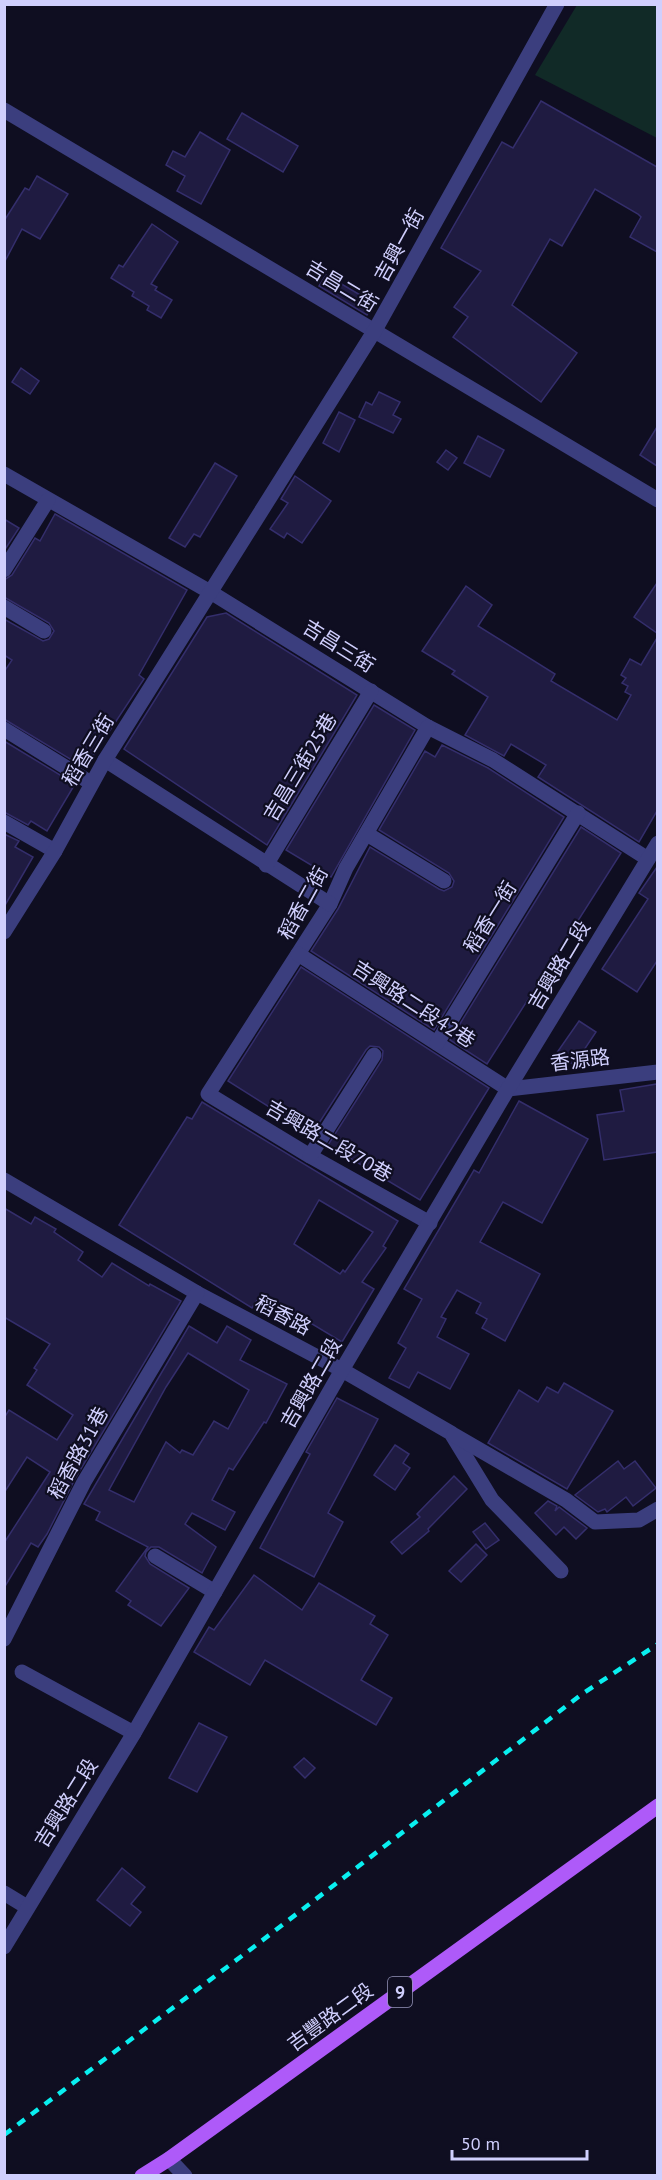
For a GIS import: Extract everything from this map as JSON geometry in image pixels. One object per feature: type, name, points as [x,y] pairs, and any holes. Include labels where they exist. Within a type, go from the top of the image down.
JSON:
[{"type":"main road","name":"吉豐路二段","points":[[142,2175],[170,2159],[657,1806]]},
{"type":"street","name":"吉興一街","points":[[212,593],[375,330],[557,4]]},
{"type":"street","name":"吉昌二街","points":[[4,110],[657,500]]},
{"type":"street","name":"吉昌三街","points":[[4,474],[212,593],[428,727],[493,760],[648,859]]},
{"type":"street","points":[[4,570],[48,500]]},
{"type":"street","name":"稻香三街","points":[[4,932],[55,851],[105,760],[212,593]]},
{"type":"street","points":[[4,607],[44,631]]},
{"type":"street","name":"吉昌三街25巷","points":[[266,866],[371,691]]},
{"type":"street","name":"稻香二街","points":[[208,1094],[330,904],[428,727]]},
{"type":"street","points":[[4,729],[91,783]]},
{"type":"street","points":[[105,760],[266,866],[330,904]]},
{"type":"street","name":"稻香一街","points":[[437,1043],[578,813]]},
{"type":"street","points":[[4,822],[55,851]]},
{"type":"street","points":[[367,834],[444,881]]},
{"type":"street","name":"吉興路二段","points":[[4,1947],[134,1733],[342,1370],[508,1089],[657,843]]},
{"type":"street","name":"吉興路二段42巷","points":[[298,954],[508,1089]]},
{"type":"street","points":[[310,1156],[374,1055]]},
{"type":"street","name":"香源路","points":[[508,1089],[657,1072]]},
{"type":"street","name":"吉興路二段70巷","points":[[208,1094],[310,1156],[430,1223]]},
{"type":"street","name":"稻香路","points":[[4,1180],[197,1293],[342,1370],[451,1433],[492,1500],[561,1571]]},
{"type":"street","name":"稻香路31巷","points":[[4,1639],[84,1482],[197,1293]]},
{"type":"street","points":[[451,1433],[566,1500],[595,1522],[639,1520],[657,1509]]},
{"type":"street","points":[[155,1556],[215,1592]]},
{"type":"street","points":[[22,1672],[134,1733]]},
{"type":"street","points":[[4,1893],[27,1907]]},
{"type":"street","points":[[170,2159],[185,2175]]},
{"type":"green space","points":[[577,5],[657,5],[657,138],[535,75]]},
{"type":"building","points":[[541,101],[657,167],[657,252],[630,237],[641,217],[595,189],[562,246],[550,239],[512,305],[577,353],[541,402],[453,337],[468,317],[454,307],[481,271],[441,248],[502,142],[513,148]]},
{"type":"building","points":[[242,113],[298,146],[283,172],[227,139]]},
{"type":"building","points":[[200,132],[230,150],[201,204],[177,191],[185,176],[166,165],[173,151],[185,157]]},
{"type":"building","points":[[37,176],[68,194],[40,239],[22,229],[4,263],[4,221],[25,188],[29,190]]},
{"type":"building","points":[[152,224],[178,242],[151,284],[157,287],[155,290],[172,300],[161,318],[147,310],[149,306],[132,296],[134,292],[111,278],[119,265],[123,267]]},
{"type":"building","points":[[326,275],[374,303],[367,315],[319,286]]},
{"type":"building","points":[[21,368],[39,381],[30,394],[12,382]]},
{"type":"building","points":[[379,392],[400,402],[393,415],[401,419],[393,433],[359,417],[366,402],[372,405]]},
{"type":"building","points":[[339,412],[355,420],[339,452],[323,443]]},
{"type":"building","points":[[657,427],[657,466],[640,455]]},
{"type":"building","points":[[478,436],[504,450],[490,477],[464,463]]},
{"type":"building","points":[[446,450],[457,458],[448,470],[437,462]]},
{"type":"building","points":[[215,463],[237,476],[200,537],[194,534],[185,547],[169,538]]},
{"type":"building","points":[[295,476],[331,501],[302,543],[287,533],[284,538],[270,529],[288,503],[281,499]]},
{"type":"building","points":[[55,514],[187,590],[139,675],[144,679],[85,768],[4,719],[4,672],[12,660],[4,655],[4,619],[43,641],[49,639],[54,631],[49,623],[4,597],[4,580],[12,575],[35,538],[40,541]]},
{"type":"building","points":[[4,519],[19,528],[4,551]]},
{"type":"building","points":[[657,583],[657,633],[634,617]]},
{"type":"building","points":[[466,586],[492,605],[478,626],[555,674],[551,681],[617,720],[631,695],[625,692],[628,686],[622,683],[626,678],[621,675],[630,659],[641,665],[657,638],[657,811],[639,842],[538,777],[546,765],[511,744],[504,756],[465,735],[488,697],[452,674],[455,671],[422,651]]},
{"type":"building","points":[[226,613],[357,695],[267,845],[124,749],[207,617]]},
{"type":"building","points":[[374,705],[415,730],[331,877],[286,850]]},
{"type":"building","points":[[4,741],[75,784],[47,831],[31,821],[28,825],[4,812]]},
{"type":"building","points":[[442,745],[488,768],[564,817],[434,1030],[311,951],[338,909],[370,847],[439,889],[444,891],[452,887],[454,881],[449,873],[379,830],[425,751],[435,757]]},
{"type":"building","points":[[581,827],[621,853],[487,1064],[450,1040]]},
{"type":"building","points":[[4,834],[19,841],[15,847],[33,857],[4,907]]},
{"type":"building","points":[[657,867],[657,961],[637,992],[602,969],[648,899],[639,893]]},
{"type":"building","points":[[301,967],[489,1088],[420,1200],[328,1145],[382,1060],[383,1051],[379,1047],[370,1046],[366,1050],[312,1134],[228,1081]]},
{"type":"building","points":[[579,1021],[596,1032],[574,1065],[556,1054]]},
{"type":"building","points":[[657,1084],[657,1152],[604,1160],[597,1115],[624,1111],[620,1090]]},
{"type":"building","points":[[519,1101],[588,1139],[542,1223],[503,1202],[480,1242],[540,1274],[505,1341],[482,1328],[487,1319],[476,1313],[481,1303],[457,1290],[441,1317],[446,1319],[437,1337],[469,1354],[450,1389],[418,1372],[409,1388],[389,1378],[406,1348],[398,1343],[422,1299],[404,1289],[474,1170],[479,1173]]},
{"type":"building","points":[[202,1102],[398,1221],[383,1246],[386,1248],[362,1282],[374,1289],[342,1342],[294,1313],[289,1322],[257,1300],[252,1308],[119,1225],[187,1117],[192,1119]],"holes":[[[319,1200],[373,1232],[345,1272],[343,1270],[340,1274],[294,1244]]]},
{"type":"building","points":[[4,1208],[31,1224],[35,1217],[56,1229],[54,1232],[83,1252],[78,1260],[102,1277],[112,1263],[149,1286],[150,1284],[181,1301],[76,1477],[47,1534],[38,1547],[31,1543],[4,1588],[4,1543],[50,1472],[27,1457],[4,1493],[4,1418],[9,1410],[57,1440],[73,1415],[27,1385],[37,1370],[34,1368],[50,1344],[4,1317]]},
{"type":"building","points":[[189,1326],[217,1343],[227,1326],[251,1340],[240,1360],[287,1384],[266,1423],[264,1422],[233,1470],[229,1468],[212,1500],[235,1512],[225,1530],[192,1513],[185,1524],[216,1547],[202,1573],[159,1547],[151,1547],[146,1552],[145,1556],[150,1564],[189,1588],[161,1626],[128,1605],[131,1601],[116,1591],[148,1547],[96,1520],[100,1512],[84,1504]],"holes":[[[188,1353],[249,1390],[228,1429],[214,1421],[193,1455],[182,1450],[180,1453],[166,1442],[134,1502],[109,1490],[166,1387]]]},
{"type":"building","points":[[564,1383],[613,1411],[567,1489],[488,1443],[519,1390],[538,1402],[547,1387],[558,1393]]},
{"type":"building","points":[[337,1398],[378,1419],[328,1513],[343,1522],[314,1577],[260,1548],[310,1454],[306,1452]]},
{"type":"building","points":[[395,1445],[409,1454],[403,1463],[410,1468],[395,1490],[374,1475]]},
{"type":"building","points":[[618,1461],[624,1469],[635,1461],[656,1488],[633,1506],[626,1497],[607,1512],[605,1509],[598,1512],[575,1495]]},
{"type":"building","points":[[454,1476],[467,1489],[428,1529],[429,1531],[402,1554],[391,1542],[420,1517],[417,1514]]},
{"type":"building","points":[[548,1501],[557,1506],[555,1511],[559,1507],[587,1528],[576,1539],[564,1527],[556,1535],[535,1513]]},
{"type":"building","points":[[485,1523],[499,1540],[486,1549],[473,1532]]},
{"type":"building","points":[[476,1544],[487,1555],[461,1582],[449,1571]]},
{"type":"building","points":[[254,1575],[302,1610],[319,1583],[375,1616],[370,1624],[388,1635],[361,1680],[392,1698],[376,1725],[265,1660],[250,1685],[194,1652],[209,1627],[214,1630]]},
{"type":"building","points":[[199,1723],[227,1737],[197,1792],[169,1778]]},
{"type":"building","points":[[304,1758],[315,1768],[305,1778],[294,1767]]},
{"type":"building","points":[[122,1868],[145,1887],[131,1904],[141,1912],[130,1926],[97,1900]]},
{"type":"railway","points":[[4,2135],[255,1946],[582,1694],[658,1644]]}]
